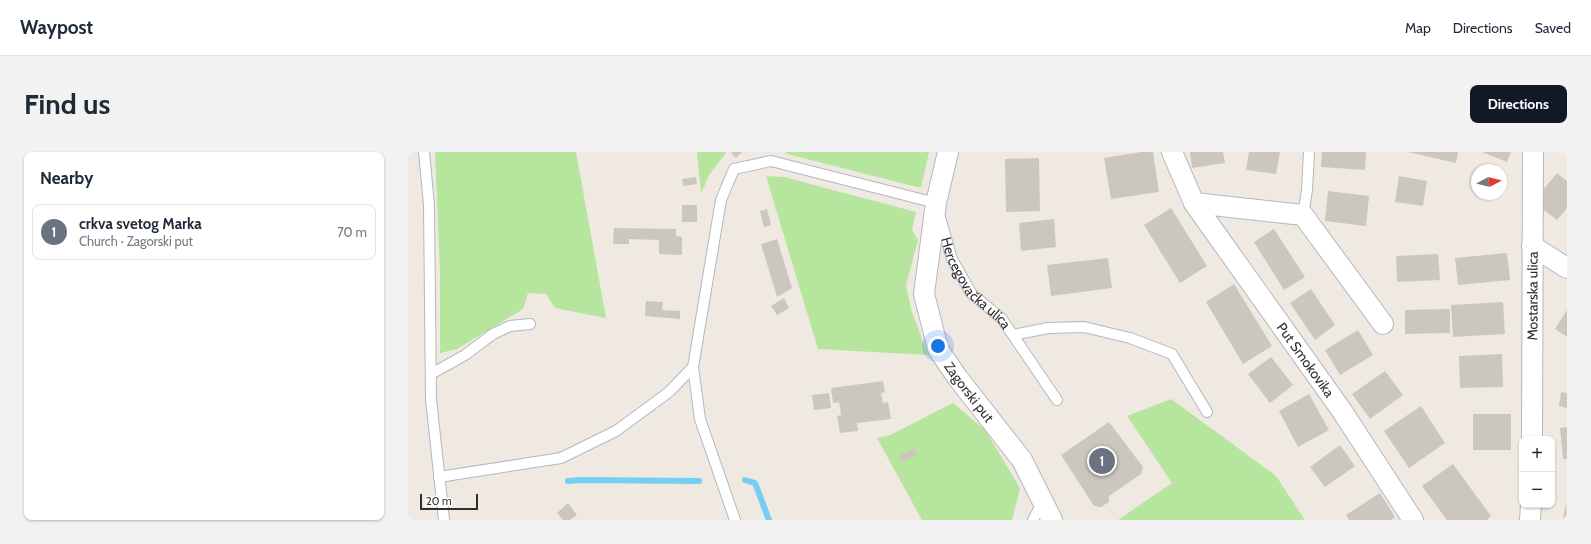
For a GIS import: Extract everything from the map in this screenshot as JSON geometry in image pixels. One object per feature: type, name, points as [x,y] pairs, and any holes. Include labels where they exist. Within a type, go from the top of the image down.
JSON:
[{"type":"street","name":"Hercegovačka ulica","points":[[936,203],[948,152]]},
{"type":"street","name":"Put Smokovika","points":[[1172,152],[1194,203],[1342,411],[1413,520]]},
{"type":"street","name":"Mostarska ulica","points":[[1532,436],[1533,152]]},
{"type":"street","name":"Zagorski put","points":[[936,203],[924,294],[938,349],[957,377],[1022,460],[1052,520]]},
{"type":"street","points":[[1194,203],[1303,215],[1383,324]]},
{"type":"street","points":[[1532,246],[1567,268]]},
{"type":"street","points":[[1530,520],[1531,508]]},
{"type":"lane","points":[[424,152],[429,205],[431,399],[444,520]]},
{"type":"lane","points":[[1303,215],[1307,190],[1309,152]]},
{"type":"lane","points":[[733,517],[700,419],[693,367],[721,200],[734,169],[769,156],[936,203]]},
{"type":"lane","name":"Hercegovačka ulica","points":[[936,203],[952,259],[971,293],[1002,319],[1057,400]]},
{"type":"lane","points":[[431,374],[465,354],[493,334],[510,326],[530,324]]},
{"type":"lane","points":[[1013,335],[1048,328],[1084,327],[1130,338],[1165,351],[1172,354],[1207,412]]},
{"type":"lane","points":[[439,477],[561,458],[616,431],[669,392],[693,367]]},
{"type":"lane","points":[[1033,520],[1043,501]]},
{"type":"green space","points":[[435,152],[576,152],[606,318],[555,308],[546,294],[528,293],[523,309],[457,349],[440,353],[440,272]]},
{"type":"green space","points":[[697,152],[726,153],[709,175],[701,194]]},
{"type":"green space","points":[[785,152],[929,152],[921,188],[787,154]]},
{"type":"green space","points":[[766,176],[784,177],[916,212],[912,230],[918,240],[906,285],[911,309],[928,355],[818,349]]},
{"type":"green space","points":[[1171,399],[1276,476],[1305,520],[1118,520],[1172,483],[1127,416]]},
{"type":"green space","points":[[953,403],[985,430],[1020,488],[1012,520],[922,520],[877,438],[890,435]]},
{"type":"building","points":[[742,152],[736,158],[731,153]]},
{"type":"building","points":[[1141,152],[1153,152],[1159,192],[1111,199],[1104,158]]},
{"type":"building","points":[[1190,152],[1223,152],[1225,163],[1192,168]]},
{"type":"building","points":[[1249,152],[1280,152],[1276,174],[1246,170]]},
{"type":"building","points":[[1322,152],[1366,152],[1365,170],[1321,167]]},
{"type":"building","points":[[1408,152],[1458,152],[1456,163]]},
{"type":"building","points":[[1482,152],[1511,152],[1507,162]]},
{"type":"building","points":[[1039,158],[1040,211],[1006,212],[1005,159]]},
{"type":"building","points":[[1557,173],[1567,181],[1567,208],[1557,220],[1533,202]]},
{"type":"building","points":[[1399,176],[1427,181],[1423,206],[1395,202]]},
{"type":"building","points":[[696,177],[697,184],[683,186],[682,179]]},
{"type":"building","points":[[1328,191],[1369,196],[1366,226],[1325,221]]},
{"type":"building","points":[[682,205],[697,205],[697,222],[682,222]]},
{"type":"building","points":[[1171,208],[1207,266],[1180,283],[1144,225]]},
{"type":"building","points":[[767,209],[771,225],[764,227],[760,211]]},
{"type":"building","points":[[1054,219],[1056,247],[1021,251],[1019,223]]},
{"type":"building","points":[[614,228],[676,229],[676,236],[682,237],[682,255],[659,254],[659,240],[629,239],[629,244],[613,244]]},
{"type":"building","points":[[1274,229],[1305,277],[1284,290],[1254,242]]},
{"type":"building","points":[[777,239],[792,288],[777,297],[761,244]]},
{"type":"building","points":[[1507,253],[1510,280],[1458,285],[1455,258]]},
{"type":"building","points":[[1438,254],[1440,280],[1397,282],[1396,256]]},
{"type":"building","points":[[1108,258],[1112,288],[1051,296],[1047,265]]},
{"type":"building","points":[[1234,284],[1272,346],[1243,364],[1206,302]]},
{"type":"building","points":[[1311,289],[1335,325],[1315,340],[1290,303]]},
{"type":"building","points":[[784,298],[789,308],[777,315],[771,306]]},
{"type":"building","points":[[646,301],[663,302],[662,310],[680,311],[680,319],[645,316]]},
{"type":"building","points":[[1503,302],[1505,334],[1453,337],[1451,305]]},
{"type":"building","points":[[1450,309],[1450,333],[1405,334],[1405,310]]},
{"type":"building","points":[[1567,310],[1567,337],[1555,329]]},
{"type":"building","points":[[1358,330],[1373,355],[1340,375],[1325,350]]},
{"type":"building","points":[[1502,354],[1503,387],[1460,388],[1459,356]]},
{"type":"building","points":[[1271,357],[1293,385],[1270,403],[1248,374]]},
{"type":"building","points":[[1385,371],[1403,395],[1370,419],[1352,394]]},
{"type":"building","points":[[883,381],[885,392],[881,393],[883,403],[888,402],[891,419],[857,423],[858,431],[840,433],[837,416],[841,415],[839,402],[833,403],[831,388]]},
{"type":"building","points":[[1561,392],[1567,393],[1567,408],[1559,406]]},
{"type":"building","points":[[829,393],[831,408],[814,410],[812,395]]},
{"type":"building","points":[[1309,394],[1329,430],[1298,447],[1279,411]]},
{"type":"building","points":[[1421,406],[1445,443],[1409,468],[1384,431]]},
{"type":"building","points":[[1473,414],[1511,414],[1511,450],[1473,450]]},
{"type":"building","points":[[1109,422],[1143,467],[1141,474],[1109,496],[1109,502],[1101,507],[1094,506],[1061,455]]},
{"type":"building","points":[[1567,427],[1567,459],[1563,459],[1560,428]]},
{"type":"building","points":[[1340,445],[1355,466],[1325,487],[1310,467]]},
{"type":"building","points":[[914,449],[917,455],[901,462],[898,456]]},
{"type":"building","points":[[1453,464],[1491,516],[1487,520],[1447,520],[1422,486]]},
{"type":"building","points":[[1380,493],[1395,517],[1391,520],[1349,520],[1346,515]]},
{"type":"building","points":[[568,503],[577,515],[570,520],[563,520],[557,513]]},
{"type":"building","points":[[1566,503],[1567,520],[1563,520]]},
{"type":"waterway","points":[[745,480],[755,483],[769,520]]},
{"type":"waterway","points":[[568,481],[699,481]]},
{"type":"place","name":"crkva svetog Marka","points":[[1102,461]]}]
